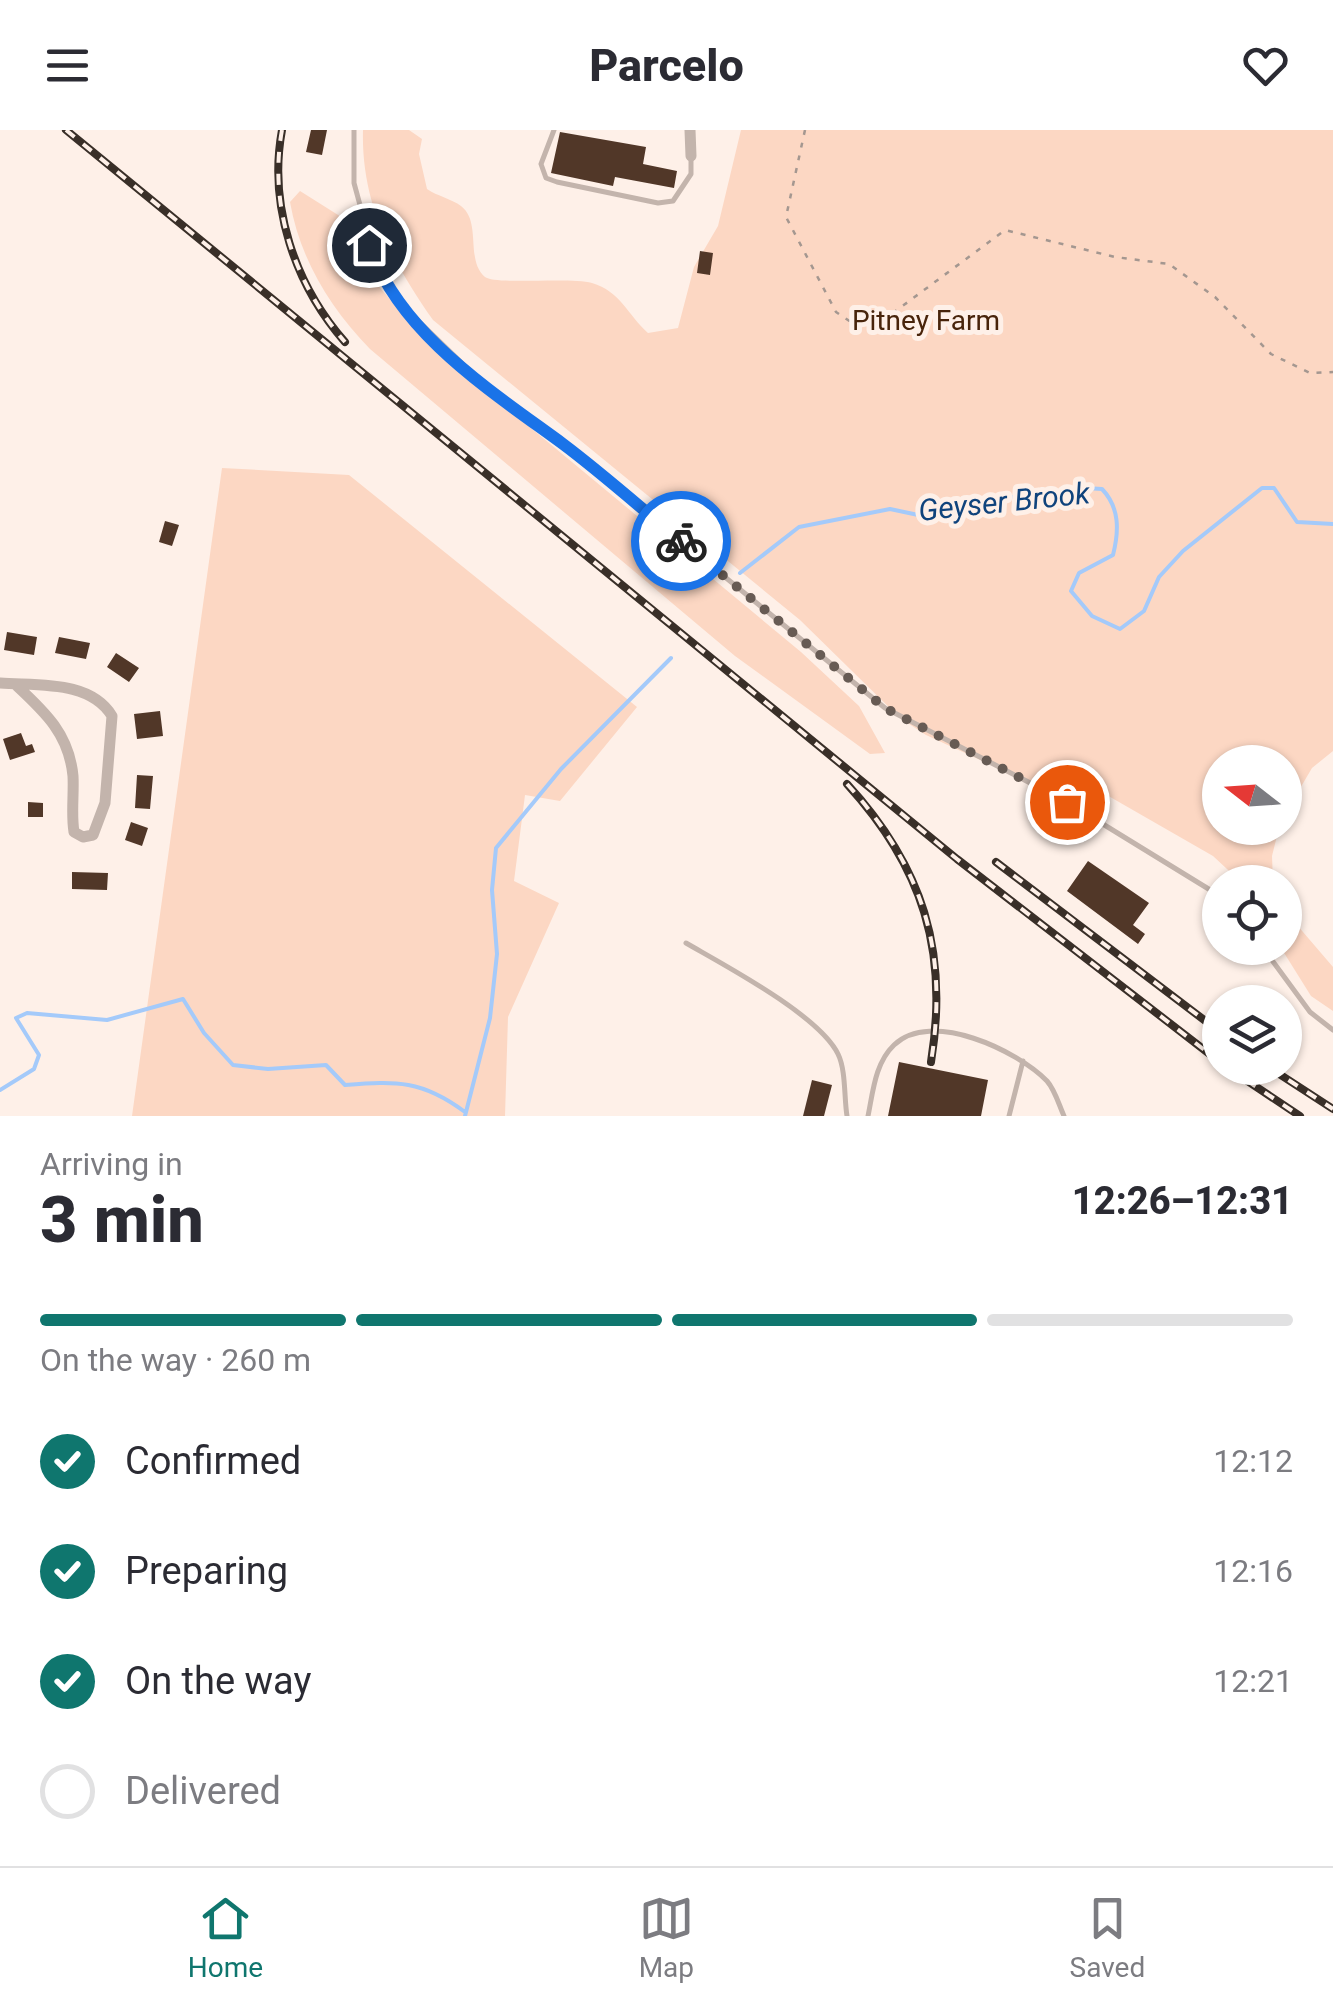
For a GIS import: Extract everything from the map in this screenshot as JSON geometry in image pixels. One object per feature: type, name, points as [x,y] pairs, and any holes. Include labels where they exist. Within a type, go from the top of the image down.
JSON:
[{"type":"street","points":[[690,130],[691,156]]},
{"type":"street","points":[[0,683],[16,684],[92,694],[112,716],[104,803],[93,835],[83,837],[74,832],[69,755],[54,721],[16,684]]},
{"type":"lane","points":[[354,130],[354,183],[378,271],[404,308],[472,374],[885,708],[1067,802],[1202,885]]},
{"type":"lane","points":[[554,130],[540,164],[546,178],[658,203],[673,201],[684,189],[691,174],[691,156]]},
{"type":"lane","points":[[686,942],[752,981],[825,1038],[838,1054],[846,1116]]},
{"type":"lane","points":[[1275,965],[1310,1012],[1333,1030]]},
{"type":"lane","points":[[868,1116],[878,1070],[894,1045],[912,1033],[930,1030],[974,1038],[1023,1061],[1050,1084],[1064,1116]]},
{"type":"lane","points":[[1009,1116],[1023,1061]]},
{"type":"path","points":[[805,130],[786,217],[836,312],[857,326],[885,320],[1005,230],[1115,257],[1169,264],[1215,296],[1270,354],[1310,373],[1333,372]]},
{"type":"green space","name":"Pitney Farm","points":[[363,130],[409,130],[422,139],[419,154],[427,189],[467,213],[476,261],[485,277],[592,283],[617,298],[648,333],[678,328],[694,267],[718,226],[741,130],[1333,130],[1333,751],[1312,768],[1302,785],[1302,745],[1202,745],[1202,845],[1275,845],[1272,865],[1223,865],[1098,790],[1069,798],[1054,794],[926,735],[900,718],[800,620],[433,320],[404,276],[382,231],[373,207]]},
{"type":"green space","points":[[300,191],[354,225],[368,269],[380,288],[431,345],[801,652],[859,706],[885,753],[870,754],[735,656],[370,349],[342,317],[309,263],[290,202]]},
{"type":"green space","points":[[222,468],[349,475],[637,707],[560,801],[525,795],[514,881],[559,903],[508,1017],[505,1116],[132,1116]]},
{"type":"green space","points":[[1302,931],[1333,967],[1333,1011],[1311,996],[1292,965],[1302,965]]},
{"type":"building","points":[[311,130],[327,130],[322,155],[306,152]]},
{"type":"building","points":[[560,132],[646,147],[643,164],[677,171],[674,188],[615,177],[613,186],[551,173]]},
{"type":"building","points":[[700,251],[713,253],[710,275],[697,273]]},
{"type":"building","points":[[165,521],[179,525],[172,546],[159,542]]},
{"type":"building","points":[[7,632],[37,637],[34,655],[4,650]]},
{"type":"building","points":[[59,637],[90,643],[86,659],[55,653]]},
{"type":"building","points":[[116,653],[139,668],[129,682],[107,667]]},
{"type":"building","points":[[160,711],[163,736],[137,739],[134,714]]},
{"type":"building","points":[[21,733],[26,746],[32,744],[35,752],[10,760],[3,739]]},
{"type":"building","points":[[137,775],[153,776],[150,809],[135,808]]},
{"type":"building","points":[[1046,799],[1093,826],[1084,842],[1037,815]]},
{"type":"building","points":[[28,802],[43,803],[43,817],[28,817]]},
{"type":"building","points":[[131,822],[148,828],[142,846],[125,840]]},
{"type":"building","points":[[1088,861],[1149,903],[1133,925],[1145,934],[1138,944],[1067,891]]},
{"type":"building","points":[[72,872],[108,873],[107,890],[72,889]]},
{"type":"building","points":[[899,1062],[988,1080],[981,1116],[888,1116]]},
{"type":"building","points":[[812,1080],[832,1085],[824,1116],[803,1116]]},
{"type":"waterway","name":"Geyser Brook","points":[[740,573],[799,527],[890,509],[923,516],[994,496],[1046,499],[1085,488],[1102,489],[1116,520],[1113,555],[1079,573],[1071,591],[1092,616],[1120,629],[1144,611],[1159,577],[1183,551],[1262,488],[1274,488],[1297,522],[1333,524]]},
{"type":"waterway","name":"Geyser Brook","points":[[465,1116],[490,1018],[497,954],[492,890],[496,848],[561,769],[671,658]]},
{"type":"waterway","points":[[0,1090],[34,1069],[39,1055],[16,1018],[27,1013],[107,1020],[183,999],[204,1033],[233,1065],[268,1069],[326,1065],[345,1085],[380,1083],[422,1088],[465,1112]]},
{"type":"railway","points":[[66,130],[957,859],[1202,1048]]},
{"type":"railway","points":[[282,130],[279,187],[290,243],[312,296],[345,342]]},
{"type":"railway","points":[[847,784],[895,847],[924,912],[936,983],[931,1062]]},
{"type":"railway","points":[[996,862],[1202,1018]]},
{"type":"railway","points":[[1254,1085],[1300,1116]]},
{"type":"railway","points":[[1296,1085],[1333,1109]]},
{"type":"way so far","points":[[681,541],[885,708],[1067,802]]},
{"type":"route","points":[[369,245],[378,271],[390,289],[444,350],[681,541]]}]
